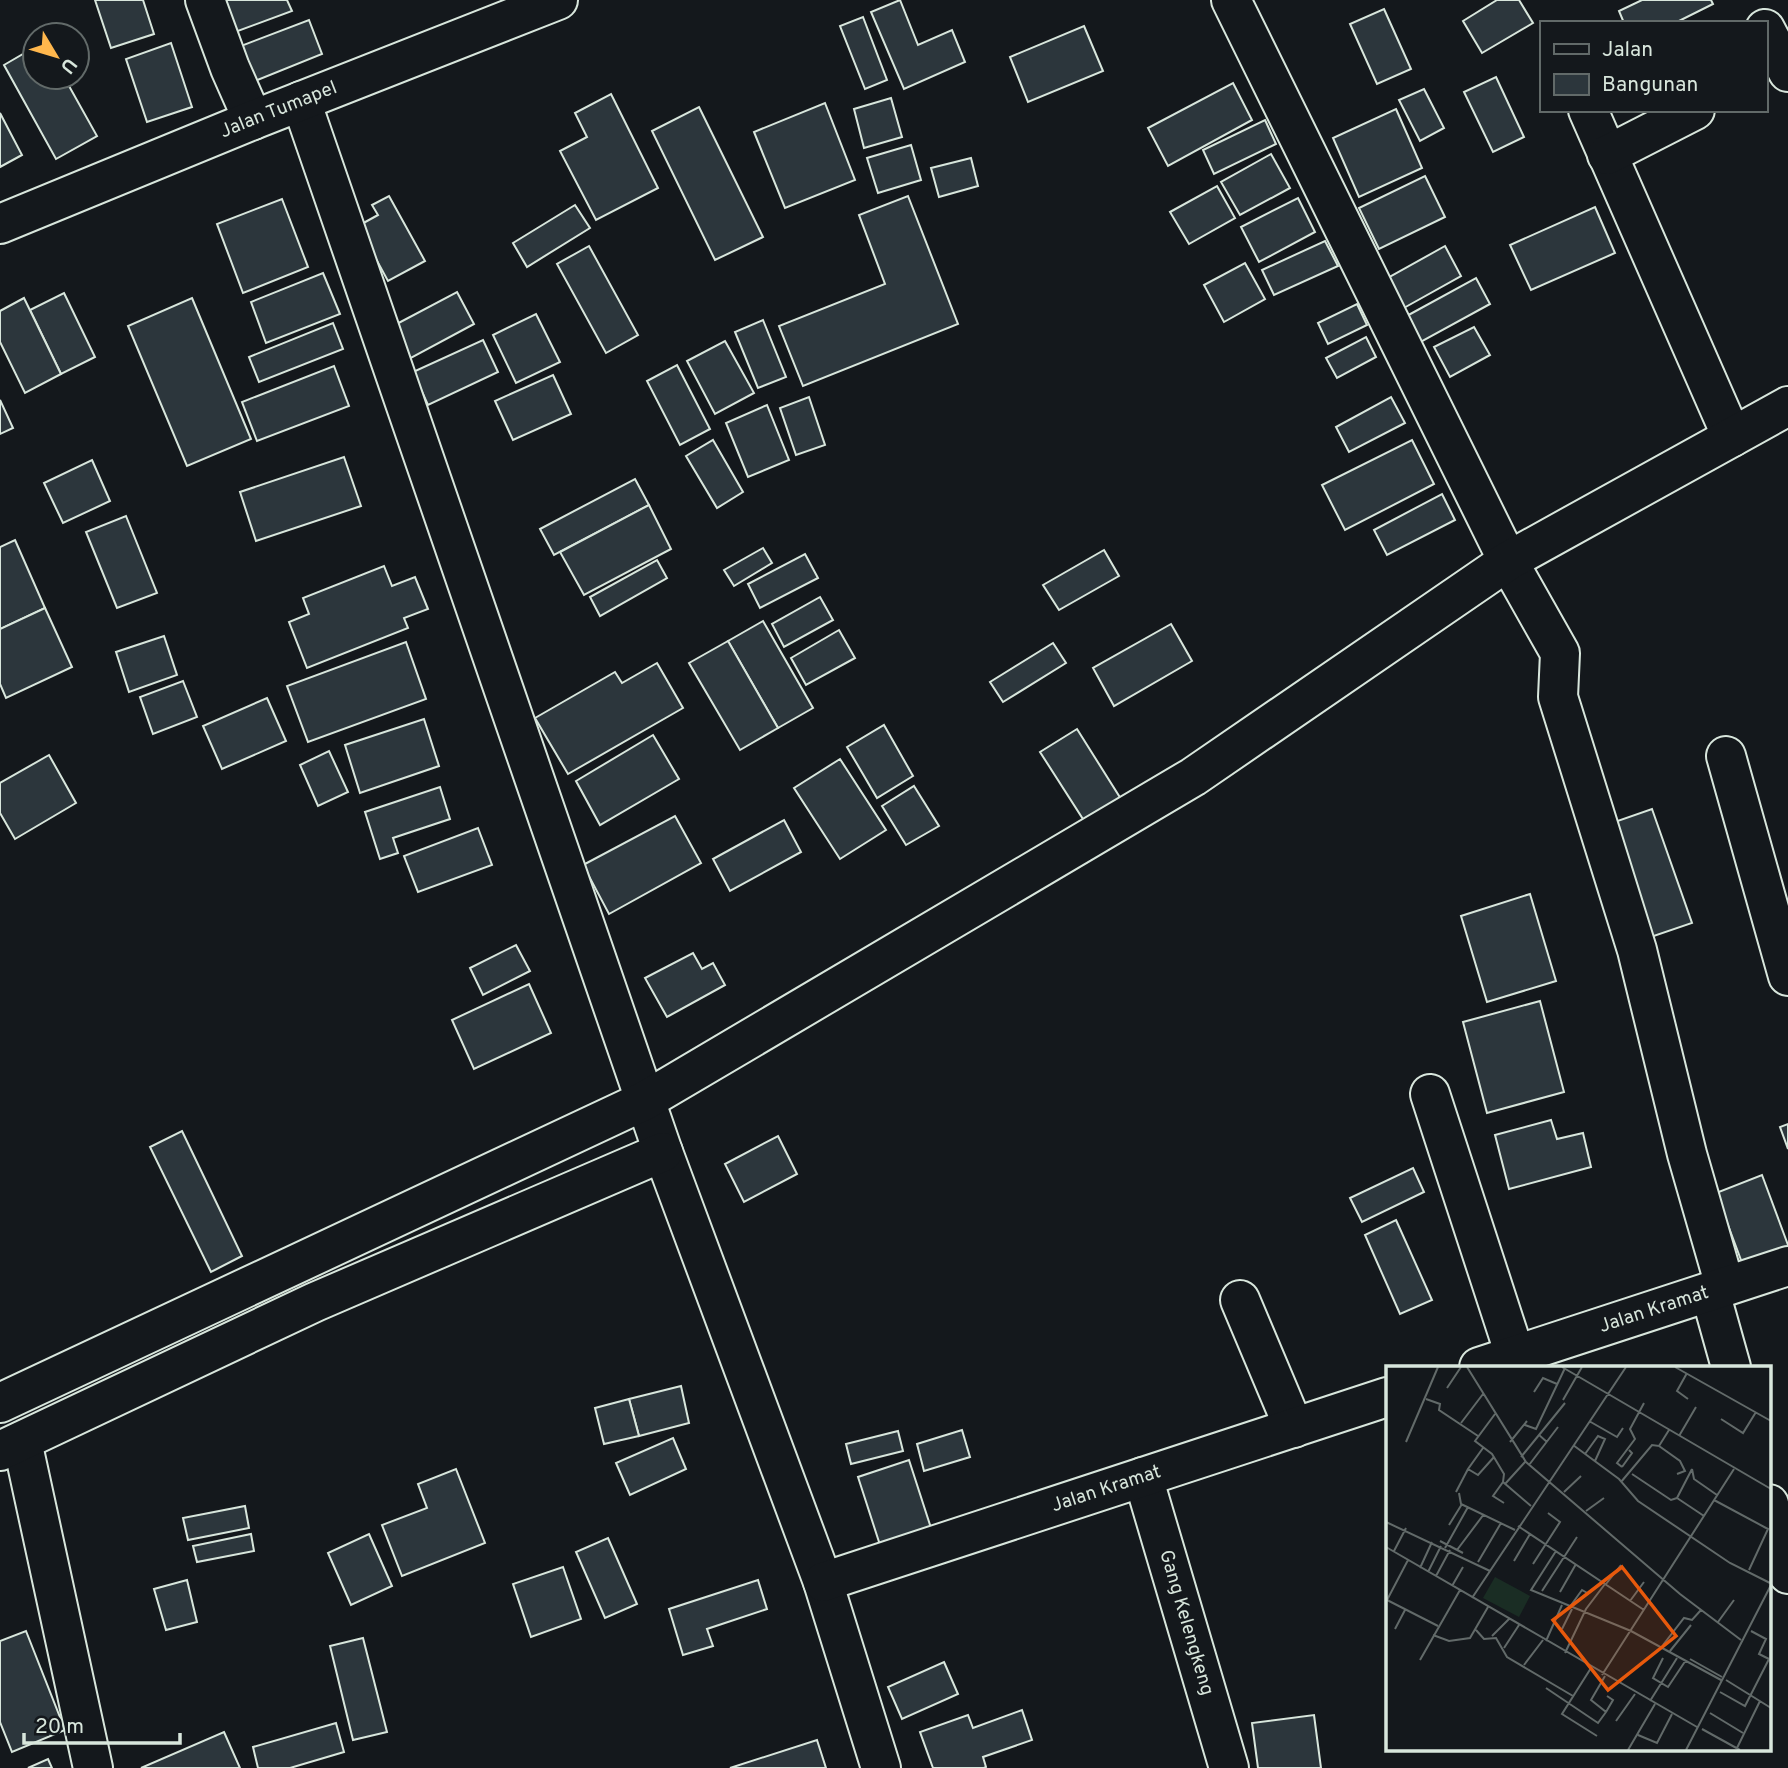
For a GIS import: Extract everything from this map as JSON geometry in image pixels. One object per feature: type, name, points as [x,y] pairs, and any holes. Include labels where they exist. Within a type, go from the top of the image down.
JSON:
[{"type":"street","points":[[205,0],[253,120]]},
{"type":"street","name":"Jalan Tumapel","points":[[0,224],[253,120],[558,0]]},
{"type":"street","points":[[1231,0],[1508,561],[1560,653],[1558,697],[1637,950],[1687,1154],[1731,1366]]},
{"type":"street","points":[[1750,0],[1761,21]]},
{"type":"street","points":[[301,101],[662,1147],[823,1582],[881,1768]]},
{"type":"street","points":[[1589,112],[1732,436]]},
{"type":"street","points":[[1607,155],[1691,112]]},
{"type":"street","points":[[0,1403],[647,1102],[1193,777],[1508,561],[1732,436],[1787,411]]},
{"type":"street","points":[[1726,756],[1778,906],[1788,976]]},
{"type":"street","points":[[1430,1094],[1516,1355]]},
{"type":"street","points":[[93,1768],[11,1446],[315,1302],[662,1147]]},
{"type":"street","name":"Jalan Kramat","points":[[1482,1366],[1788,1266]]},
{"type":"street","points":[[1241,1300],[1294,1428]]},
{"type":"street","name":"Jalan Kramat","points":[[823,1582],[1386,1397]]},
{"type":"street","name":"Gang Kelengkeng","points":[[1143,1477],[1229,1768]]},
{"type":"street","points":[[1770,1508],[1788,1574]]},
{"type":"building","points":[[95,0],[143,0],[154,34],[111,48]]},
{"type":"building","points":[[213,0],[287,0],[292,11],[227,35]]},
{"type":"building","points":[[900,0],[918,45],[952,30],[965,62],[904,89],[871,12]]},
{"type":"building","points":[[1497,0],[1519,0],[1533,23],[1482,53],[1463,21]]},
{"type":"building","points":[[1642,0],[1711,0],[1713,4],[1679,21],[1623,21],[1619,11]]},
{"type":"building","points":[[1384,9],[1411,69],[1377,84],[1350,24]]},
{"type":"building","points":[[863,17],[887,80],[865,89],[840,26]]},
{"type":"building","points":[[309,20],[322,54],[245,85],[233,49]]},
{"type":"building","points":[[1084,26],[1103,71],[1028,102],[1010,57]]},
{"type":"building","points":[[171,43],[192,107],[147,122],[126,59]]},
{"type":"building","points":[[21,55],[21,91],[72,91],[97,136],[56,159],[4,65]]},
{"type":"building","points":[[1496,77],[1524,137],[1493,152],[1464,92]]},
{"type":"building","points":[[1233,83],[1252,120],[1168,166],[1148,128]]},
{"type":"building","points":[[1424,89],[1444,128],[1420,141],[1399,100]]},
{"type":"building","points":[[611,94],[658,188],[596,220],[560,151],[587,137],[575,113]]},
{"type":"building","points":[[891,98],[902,137],[864,148],[854,109]]},
{"type":"building","points":[[825,103],[855,180],[785,208],[754,132]]},
{"type":"building","points":[[699,107],[763,237],[715,260],[652,131]]},
{"type":"building","points":[[1396,109],[1422,168],[1359,197],[1333,138]]},
{"type":"building","points":[[0,113],[22,155],[0,167]]},
{"type":"building","points":[[1265,120],[1276,144],[1214,174],[1203,150]]},
{"type":"building","points":[[911,145],[921,180],[878,193],[867,158]]},
{"type":"building","points":[[1271,154],[1290,188],[1240,215],[1221,182]]},
{"type":"building","points":[[971,158],[978,186],[939,197],[931,168]]},
{"type":"building","points":[[1425,176],[1445,217],[1379,249],[1359,208]]},
{"type":"building","points":[[1217,186],[1235,218],[1189,244],[1170,212]]},
{"type":"building","points":[[389,196],[425,261],[388,281],[358,226],[378,215],[372,205]]},
{"type":"building","points":[[908,196],[958,324],[803,386],[779,326],[885,284],[859,215]]},
{"type":"building","points":[[1298,198],[1315,232],[1259,262],[1241,227]]},
{"type":"building","points":[[282,199],[308,267],[243,293],[217,224]]},
{"type":"building","points":[[575,205],[590,228],[527,267],[513,243]]},
{"type":"building","points":[[1595,207],[1615,253],[1531,290],[1510,245]]},
{"type":"building","points":[[1325,241],[1338,266],[1274,295],[1262,270]]},
{"type":"building","points":[[589,246],[638,335],[606,353],[557,264]]},
{"type":"building","points":[[1445,246],[1461,276],[1402,309],[1386,279]]},
{"type":"building","points":[[1245,263],[1265,299],[1224,322],[1204,285]]},
{"type":"building","points":[[323,273],[340,314],[266,343],[251,302]]},
{"type":"building","points":[[1476,278],[1490,304],[1417,344],[1403,318]]},
{"type":"building","points":[[457,292],[474,324],[409,359],[391,327]]},
{"type":"building","points":[[64,293],[95,357],[61,374],[30,310]]},
{"type":"building","points":[[24,298],[61,374],[25,393],[0,342],[0,311]]},
{"type":"building","points":[[192,298],[251,439],[187,466],[128,326]]},
{"type":"building","points":[[1357,304],[1367,325],[1328,344],[1318,323]]},
{"type":"building","points":[[536,314],[560,362],[516,383],[493,335]]},
{"type":"building","points":[[763,320],[786,377],[758,388],[735,332]]},
{"type":"building","points":[[333,323],[343,349],[259,382],[249,357]]},
{"type":"building","points":[[1474,327],[1490,355],[1450,377],[1434,347]]},
{"type":"building","points":[[1366,337],[1376,357],[1337,378],[1326,358]]},
{"type":"building","points":[[483,340],[498,372],[428,405],[413,372]]},
{"type":"building","points":[[725,341],[754,393],[715,414],[687,361]]},
{"type":"building","points":[[677,365],[710,429],[680,445],[647,381]]},
{"type":"building","points":[[334,366],[349,406],[257,441],[242,402]]},
{"type":"building","points":[[553,375],[571,414],[513,440],[495,401]]},
{"type":"building","points":[[809,397],[825,445],[796,455],[780,408]]},
{"type":"building","points":[[1391,397],[1405,423],[1349,452],[1336,427]]},
{"type":"building","points":[[0,400],[13,428],[0,434]]},
{"type":"building","points":[[767,405],[789,460],[748,477],[726,423]]},
{"type":"building","points":[[713,440],[743,492],[717,508],[686,456]]},
{"type":"building","points":[[1412,440],[1434,484],[1345,530],[1322,485]]},
{"type":"building","points":[[344,457],[361,506],[256,541],[240,492]]},
{"type":"building","points":[[92,460],[110,501],[63,523],[44,483]]},
{"type":"building","points":[[635,479],[649,505],[554,555],[540,529]]},
{"type":"building","points":[[1442,494],[1455,520],[1387,555],[1374,530]]},
{"type":"building","points":[[649,505],[671,549],[584,595],[560,552]]},
{"type":"building","points":[[126,516],[157,593],[117,608],[86,532]]},
{"type":"building","points":[[15,540],[45,608],[0,629],[0,547]]},
{"type":"building","points":[[763,548],[772,563],[734,586],[724,570]]},
{"type":"building","points":[[1104,550],[1119,576],[1059,610],[1043,585]]},
{"type":"building","points":[[805,554],[818,578],[760,608],[748,584]]},
{"type":"building","points":[[657,560],[667,578],[600,616],[590,597]]},
{"type":"building","points":[[384,566],[392,586],[415,577],[428,609],[404,618],[408,628],[307,668],[289,622],[309,614],[303,598]]},
{"type":"building","points":[[820,597],[833,620],[784,647],[772,624]]},
{"type":"building","points":[[45,608],[72,667],[6,698],[0,684],[0,629]]},
{"type":"building","points":[[763,621],[813,708],[778,728],[728,641]]},
{"type":"building","points":[[1171,624],[1192,661],[1114,706],[1093,668]]},
{"type":"building","points":[[839,630],[855,658],[806,685],[791,658]]},
{"type":"building","points":[[164,636],[177,675],[129,692],[116,652]]},
{"type":"building","points":[[728,641],[778,728],[740,750],[689,663]]},
{"type":"building","points":[[406,642],[426,699],[308,742],[287,686]]},
{"type":"building","points":[[1053,643],[1066,663],[1003,702],[990,682]]},
{"type":"building","points":[[657,663],[683,708],[568,774],[535,718],[615,672],[622,683]]},
{"type":"building","points":[[183,681],[197,717],[153,734],[140,697]]},
{"type":"building","points":[[267,698],[286,741],[222,769],[203,726]]},
{"type":"building","points":[[424,719],[439,766],[360,793],[345,745]]},
{"type":"building","points":[[884,725],[913,776],[877,798],[847,747]]},
{"type":"building","points":[[1077,729],[1126,807],[1090,830],[1040,752]]},
{"type":"building","points":[[653,735],[679,779],[600,825],[576,781]]},
{"type":"building","points":[[329,751],[348,792],[318,806],[300,765]]},
{"type":"building","points":[[49,755],[76,803],[15,839],[0,813],[0,783]]},
{"type":"building","points":[[840,759],[886,830],[840,859],[794,788]]},
{"type":"building","points":[[914,786],[939,826],[906,845],[882,806]]},
{"type":"building","points":[[440,787],[450,819],[393,838],[398,853],[380,859],[365,812]]},
{"type":"building","points":[[1652,809],[1692,923],[1642,940],[1603,826]]},
{"type":"building","points":[[675,816],[701,863],[609,914],[583,865]]},
{"type":"building","points":[[784,820],[801,852],[730,891],[713,859]]},
{"type":"building","points":[[478,828],[492,865],[418,892],[404,856]]},
{"type":"building","points":[[1530,894],[1556,981],[1487,1002],[1461,916]]},
{"type":"building","points":[[516,945],[530,971],[483,995],[470,968]]},
{"type":"building","points":[[693,953],[702,969],[713,963],[725,985],[667,1017],[645,978]]},
{"type":"building","points":[[529,984],[551,1033],[474,1069],[452,1020]]},
{"type":"building","points":[[1540,1001],[1564,1092],[1487,1113],[1463,1022]]},
{"type":"building","points":[[1551,1120],[1557,1139],[1583,1133],[1591,1167],[1509,1189],[1495,1135]]},
{"type":"building","points":[[1788,1124],[1788,1149],[1780,1127]]},
{"type":"building","points":[[182,1131],[242,1256],[211,1272],[150,1147]]},
{"type":"building","points":[[778,1136],[797,1174],[744,1202],[725,1164]]},
{"type":"building","points":[[1413,1168],[1424,1192],[1362,1222],[1350,1198]]},
{"type":"building","points":[[1762,1175],[1788,1251],[1744,1268],[1716,1193]]},
{"type":"building","points":[[1396,1220],[1432,1300],[1400,1314],[1365,1235]]},
{"type":"building","points":[[681,1386],[689,1423],[639,1436],[629,1399]]},
{"type":"building","points":[[629,1399],[639,1436],[604,1444],[595,1408]]},
{"type":"building","points":[[962,1430],[970,1457],[924,1471],[917,1444]]},
{"type":"building","points":[[898,1431],[903,1451],[851,1464],[846,1444]]},
{"type":"building","points":[[673,1438],[686,1469],[630,1495],[616,1463]]},
{"type":"building","points":[[909,1460],[931,1528],[880,1545],[858,1477]]},
{"type":"building","points":[[456,1469],[485,1543],[402,1576],[382,1525],[427,1508],[418,1484]]},
{"type":"building","points":[[245,1506],[249,1528],[188,1540],[183,1518]]},
{"type":"building","points":[[251,1534],[254,1551],[197,1562],[193,1546]]},
{"type":"building","points":[[369,1534],[392,1586],[351,1605],[328,1553]]},
{"type":"building","points":[[608,1538],[637,1604],[605,1618],[576,1552]]},
{"type":"building","points":[[563,1567],[581,1619],[531,1637],[513,1584]]},
{"type":"building","points":[[187,1580],[197,1622],[166,1630],[154,1589]]},
{"type":"building","points":[[758,1580],[767,1609],[707,1629],[713,1646],[683,1655],[669,1609]]},
{"type":"building","points":[[26,1631],[65,1730],[12,1752],[0,1722],[0,1641]]},
{"type":"building","points":[[363,1638],[387,1732],[353,1740],[330,1646]]},
{"type":"building","points":[[944,1662],[958,1694],[902,1719],[888,1687]]},
{"type":"building","points":[[1022,1710],[1032,1740],[983,1757],[984,1768],[933,1768],[920,1732],[968,1715],[973,1728]]},
{"type":"building","points":[[1314,1715],[1321,1768],[1258,1768],[1252,1723]]},
{"type":"building","points":[[336,1723],[344,1752],[290,1768],[258,1768],[253,1747]]},
{"type":"building","points":[[224,1732],[240,1768],[141,1768]]},
{"type":"building","points":[[817,1740],[826,1768],[730,1768]]},
{"type":"building","points":[[48,1759],[52,1768],[28,1768]]}]
